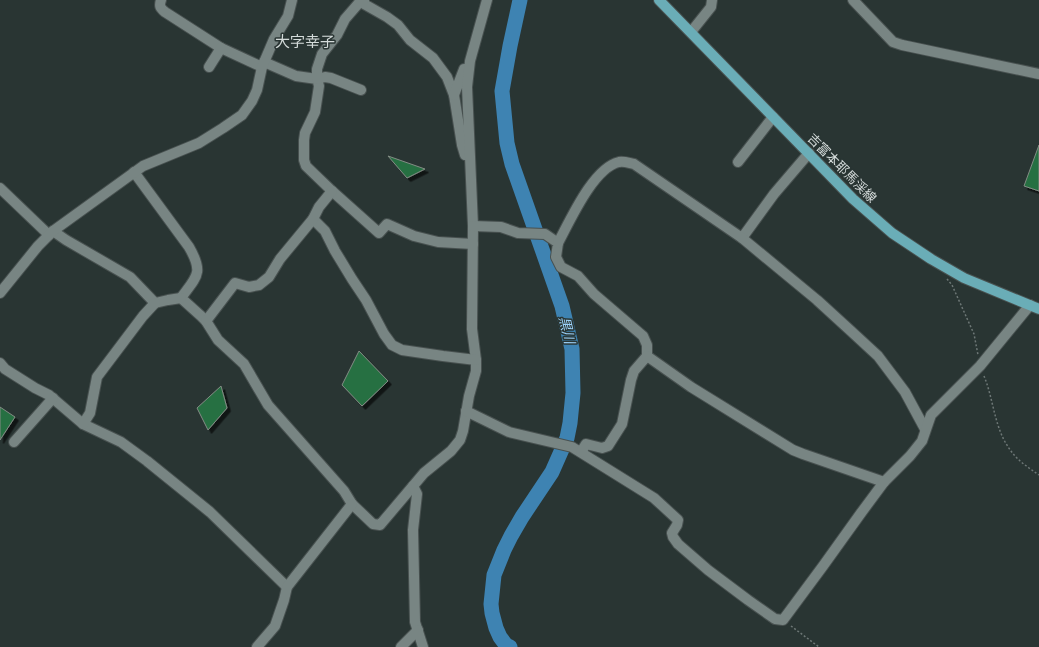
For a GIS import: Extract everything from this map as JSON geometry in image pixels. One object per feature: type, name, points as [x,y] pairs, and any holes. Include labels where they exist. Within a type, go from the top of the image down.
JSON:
[{"type":"main road","name":"吉富本耶馬渓線","points":[[659,0],[864,210],[892,233],[931,260],[964,278],[1034,307]]},
{"type":"street","points":[[161,0],[159,4],[160,8],[221,48],[296,76],[317,79],[325,77],[331,78],[361,90]]},
{"type":"street","points":[[0,293],[29,256],[51,233],[75,215],[143,166],[199,143],[242,115],[252,101],[263,64],[274,39],[288,16],[292,0]]},
{"type":"street","points":[[469,157],[466,156],[462,145],[454,95],[447,78],[433,58],[410,40],[398,25],[364,4],[364,0],[358,4],[345,19],[337,35],[322,54],[317,69],[319,86],[315,112],[305,133],[304,140],[304,160],[306,166],[379,233],[387,224],[414,236],[438,242],[473,244]]},
{"type":"street","points":[[181,298],[202,316],[218,340],[244,364],[268,405],[344,491],[352,504],[373,524],[380,525],[424,473],[450,451],[460,440],[476,371],[472,329],[473,226],[467,87],[470,61],[487,0]]},
{"type":"street","points":[[691,32],[712,7],[712,0]]},
{"type":"street","points":[[853,0],[893,42],[1039,74]]},
{"type":"street","points":[[209,67],[221,48]]},
{"type":"street","points":[[454,95],[464,69],[469,69]]},
{"type":"street","points":[[738,162],[773,117]]},
{"type":"street","points":[[742,238],[774,194],[809,153]]},
{"type":"street","points":[[581,452],[586,444],[602,448],[608,446],[622,424],[634,371],[647,356],[647,345],[644,336],[594,294],[578,276],[561,267],[556,257],[558,243],[582,199],[597,177],[606,168],[619,162],[634,164],[742,238],[817,300],[878,356],[905,392],[925,429]]},
{"type":"street","points":[[83,424],[90,413],[97,377],[143,316],[155,303],[181,298],[196,278],[198,270],[196,259],[189,247],[134,172]]},
{"type":"street","points":[[0,188],[51,233],[130,277],[155,303]]},
{"type":"street","points":[[206,321],[235,283],[249,287],[259,285],[268,277],[280,259],[313,219],[319,208],[332,191]]},
{"type":"street","points":[[313,219],[325,231],[335,251],[392,345],[402,350],[476,360]]},
{"type":"street","points":[[473,226],[501,227],[518,233],[545,234],[558,243]]},
{"type":"street","points":[[466,411],[509,432],[572,447],[654,498],[678,520],[672,533],[678,544],[708,570],[748,600],[775,619],[783,620],[884,482],[910,456],[922,441],[931,415],[980,366],[1034,307]]},
{"type":"street","points":[[647,356],[691,387],[793,450],[884,482]]},
{"type":"street","points":[[0,363],[6,369],[35,388],[49,395],[83,424],[121,442],[147,461],[210,512],[287,587]]},
{"type":"street","points":[[14,442],[52,398]]},
{"type":"street","points":[[413,486],[417,494],[413,530],[415,622],[423,647]]},
{"type":"street","points":[[257,647],[274,626],[284,600],[287,587],[352,504]]},
{"type":"street","points":[[400,647],[418,630]]},
{"type":"path","points":[[943,275],[952,285],[974,334],[980,366],[987,384],[1001,434],[1011,451],[1019,460],[1039,475]]},
{"type":"path","points":[[783,620],[819,647]]},
{"type":"building","points":[[1039,145],[1039,191],[1024,186]]},
{"type":"building","points":[[388,156],[425,169],[407,178]]},
{"type":"building","points":[[359,351],[388,381],[362,406],[342,385]]},
{"type":"building","points":[[221,386],[227,408],[208,430],[197,408]]},
{"type":"building","points":[[0,407],[15,417],[0,440]]},
{"type":"waterway","name":"黒川","points":[[510,647],[506,645],[500,637],[492,613],[491,604],[494,575],[511,536],[552,472],[567,438],[573,393],[572,349],[562,306],[512,164],[507,143],[502,91],[520,0]]},
{"type":"district","name":"大字幸子","points":[[305,41]]}]
